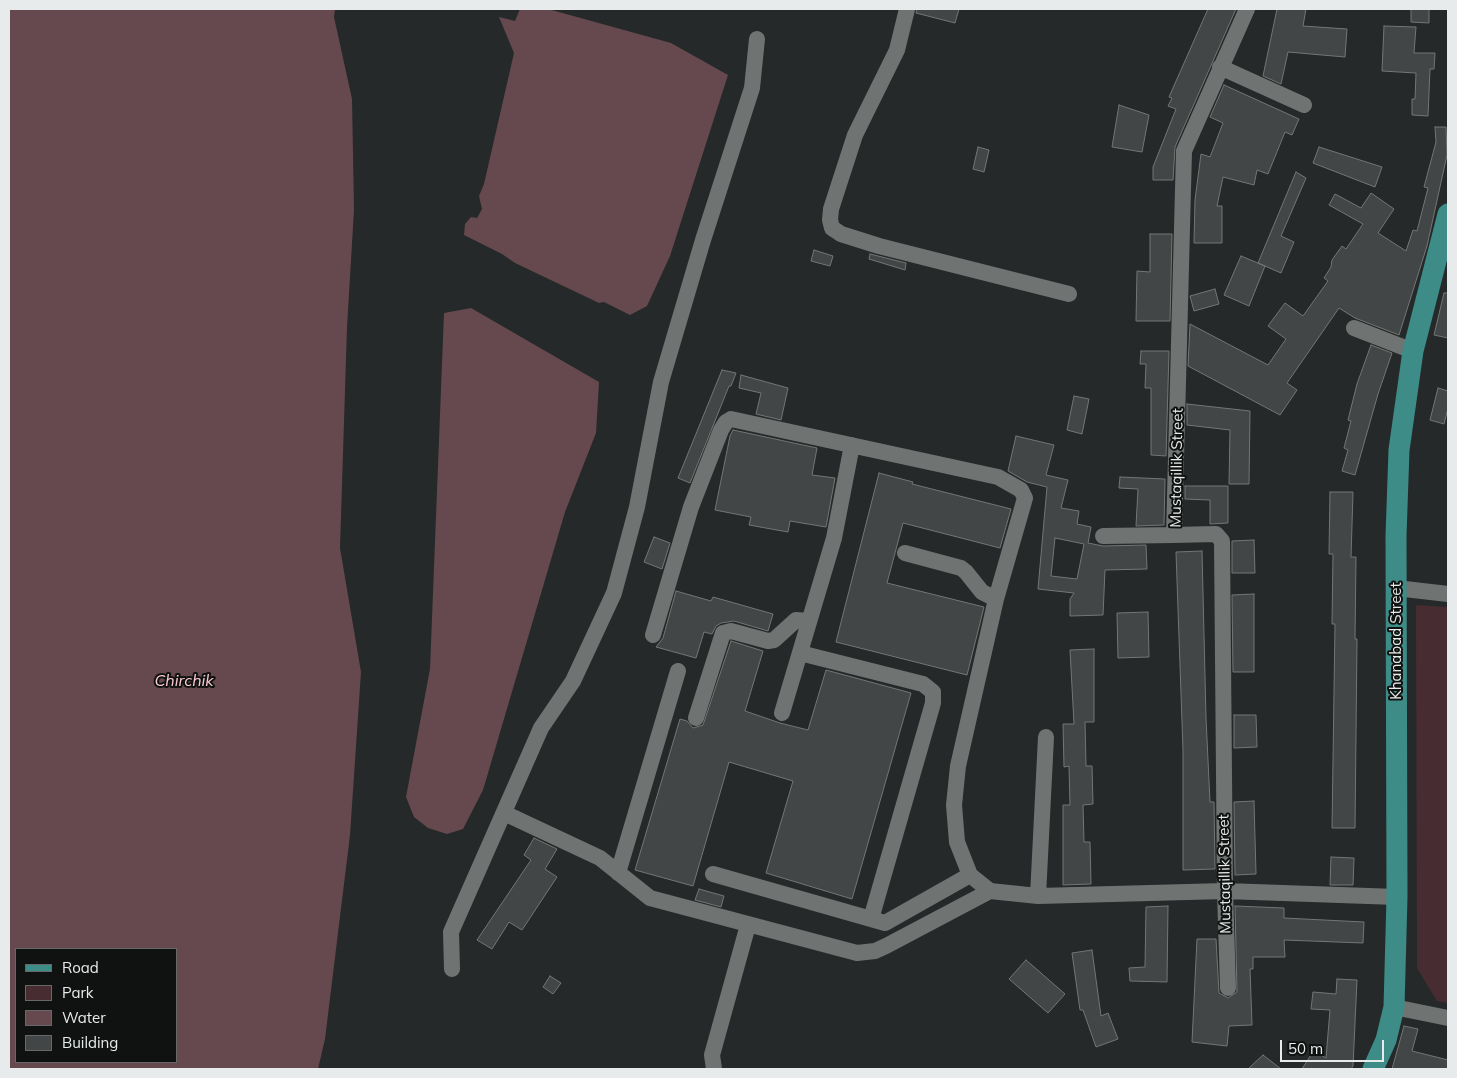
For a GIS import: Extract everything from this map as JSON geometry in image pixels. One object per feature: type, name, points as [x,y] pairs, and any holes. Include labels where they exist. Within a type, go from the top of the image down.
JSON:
[{"type":"main road","name":"Khanabad Street","points":[[1373,1069],[1389,1030],[1394,1007],[1397,897],[1396,588],[1399,450],[1413,351],[1448,214]]},
{"type":"street","points":[[907,9],[897,50],[855,135],[831,209],[830,220],[832,228],[841,234],[879,246],[1069,294]]},
{"type":"street","name":"Mustaqillik Street","points":[[1228,988],[1225,891],[1222,541],[1216,534],[1174,535],[1184,151],[1247,9]]},
{"type":"street","points":[[452,969],[451,932],[540,728],[573,680],[614,593],[637,507],[660,382],[752,88],[757,39]]},
{"type":"street","points":[[1220,67],[1304,105]]},
{"type":"street","points":[[1354,328],[1413,351]]},
{"type":"street","points":[[653,635],[691,507],[726,422],[731,419],[998,477],[1024,493],[1024,504],[996,599],[967,719],[958,766],[955,795],[957,842],[970,875],[990,890],[1038,896],[1225,891],[1397,897]]},
{"type":"street","points":[[782,713],[834,538],[852,445]]},
{"type":"street","points":[[1103,536],[1174,535]]},
{"type":"street","points":[[905,554],[961,568],[982,592],[996,599]]},
{"type":"street","points":[[1396,588],[1448,594]]},
{"type":"street","points":[[696,718],[723,633],[731,630],[768,641],[774,640],[796,620],[809,621]]},
{"type":"street","points":[[800,653],[922,684],[933,692],[933,703],[871,919]]},
{"type":"street","points":[[618,873],[678,671]]},
{"type":"street","points":[[1038,896],[1046,737]]},
{"type":"street","points":[[504,813],[600,858],[650,898],[857,953],[875,951],[990,890]]},
{"type":"street","points":[[713,874],[885,923],[970,875]]},
{"type":"street","points":[[714,1069],[712,1055],[748,925]]},
{"type":"street","points":[[1394,1007],[1448,1018]]},
{"type":"green space","points":[[1416,605],[1448,607],[1448,1003],[1437,1001],[1417,968]]},
{"type":"water","name":"Chirchik","points":[[9,9],[335,9],[334,17],[352,99],[354,210],[347,327],[340,548],[361,672],[350,835],[325,1039],[318,1069],[9,1069]]},
{"type":"water","points":[[520,9],[548,9],[671,43],[728,75],[670,256],[647,306],[630,315],[604,302],[599,303],[515,263],[502,254],[464,235],[465,224],[471,217],[477,218],[482,209],[479,196],[484,184],[514,53],[499,17],[515,21]]},
{"type":"water","points":[[471,308],[599,382],[596,433],[565,512],[483,790],[463,829],[447,834],[428,828],[414,817],[406,797],[430,669],[444,313]]},
{"type":"building","points":[[917,9],[959,9],[955,23],[916,13]]},
{"type":"building","points":[[1208,9],[1236,9],[1175,147],[1173,180],[1153,180],[1153,167],[1176,109],[1168,106],[1172,98],[1169,97]]},
{"type":"building","points":[[1277,9],[1306,9],[1303,26],[1347,29],[1345,57],[1288,52],[1281,84],[1263,76]]},
{"type":"building","points":[[1411,9],[1429,9],[1429,23],[1411,22]]},
{"type":"building","points":[[1384,26],[1416,27],[1414,53],[1435,53],[1434,69],[1430,69],[1428,116],[1412,115],[1412,99],[1415,99],[1416,73],[1382,71]]},
{"type":"building","points":[[1224,85],[1299,119],[1292,135],[1285,132],[1268,174],[1257,170],[1254,185],[1223,177],[1217,206],[1222,206],[1222,243],[1194,243],[1195,200],[1201,154],[1210,157],[1223,123],[1210,117]]},
{"type":"building","points":[[1119,105],[1149,115],[1142,152],[1112,147]]},
{"type":"building","points":[[1435,127],[1446,127],[1447,155],[1427,246],[1399,335],[1355,318],[1339,308],[1287,383],[1297,390],[1280,415],[1188,366],[1190,324],[1268,365],[1286,339],[1268,326],[1285,303],[1303,316],[1328,281],[1324,278],[1331,267],[1332,260],[1342,246],[1346,249],[1363,224],[1329,205],[1335,194],[1361,208],[1371,193],[1394,209],[1378,233],[1406,251],[1413,230],[1417,231],[1428,188],[1424,187],[1436,142]]},
{"type":"building","points":[[978,147],[989,150],[984,172],[973,169]]},
{"type":"building","points":[[1319,147],[1382,167],[1375,187],[1313,163]]},
{"type":"building","points":[[1296,172],[1306,178],[1281,236],[1294,242],[1281,273],[1258,263]]},
{"type":"building","points":[[1150,234],[1172,234],[1170,321],[1136,321],[1137,271],[1150,272]]},
{"type":"building","points":[[814,250],[833,256],[830,266],[811,261]]},
{"type":"building","points":[[870,254],[906,263],[905,270],[869,259]]},
{"type":"building","points":[[1241,256],[1265,266],[1249,306],[1224,295]]},
{"type":"building","points":[[1215,289],[1219,304],[1194,311],[1190,296]]},
{"type":"building","points":[[1444,293],[1448,293],[1448,338],[1434,335]]},
{"type":"building","points":[[1371,345],[1392,353],[1355,475],[1342,471],[1348,450],[1344,448],[1351,421],[1348,420],[1357,384]]},
{"type":"building","points":[[1141,351],[1169,351],[1166,456],[1151,455],[1151,388],[1145,388],[1146,364],[1140,364]]},
{"type":"building","points":[[722,370],[736,373],[690,483],[678,478]]},
{"type":"building","points":[[741,375],[788,388],[781,420],[756,414],[761,393],[739,388]]},
{"type":"building","points":[[1438,388],[1448,391],[1448,408],[1444,424],[1430,420]]},
{"type":"building","points":[[1074,396],[1089,399],[1082,434],[1067,430]]},
{"type":"building","points":[[1187,404],[1250,411],[1249,484],[1229,484],[1230,430],[1187,425]]},
{"type":"building","points":[[733,430],[817,448],[812,475],[835,478],[826,527],[790,521],[788,532],[749,525],[751,517],[715,510],[730,436]]},
{"type":"building","points":[[1016,436],[1054,445],[1046,475],[1068,480],[1061,508],[1079,511],[1077,524],[1091,527],[1088,543],[1103,546],[1146,545],[1147,569],[1105,570],[1103,615],[1070,616],[1070,599],[1074,593],[1038,589],[1047,487],[1027,482],[1008,471]],"holes":[[[1055,538],[1084,544],[1077,579],[1051,576]]]},
{"type":"building","points":[[879,473],[913,482],[912,484],[1011,509],[1000,548],[903,523],[887,583],[984,607],[967,675],[836,642]]},
{"type":"building","points":[[1120,477],[1165,479],[1164,525],[1136,526],[1138,489],[1119,488]]},
{"type":"building","points":[[1185,486],[1228,486],[1228,523],[1210,524],[1210,500],[1185,499]]},
{"type":"building","points":[[1330,492],[1353,492],[1351,557],[1356,557],[1355,639],[1357,639],[1355,828],[1332,828],[1335,624],[1332,624],[1333,554],[1329,554]]},
{"type":"building","points":[[654,537],[670,543],[662,569],[644,562]]},
{"type":"building","points":[[1254,540],[1255,573],[1232,573],[1232,541]]},
{"type":"building","points":[[1202,551],[1206,718],[1210,802],[1214,802],[1215,869],[1183,870],[1183,750],[1176,552]]},
{"type":"building","points":[[676,591],[711,601],[713,597],[773,614],[768,631],[734,621],[721,623],[716,626],[712,634],[704,632],[696,658],[656,647],[663,638]]},
{"type":"building","points":[[1254,594],[1254,672],[1233,672],[1232,595]]},
{"type":"building","points":[[1148,612],[1149,657],[1118,658],[1117,613]]},
{"type":"building","points":[[731,641],[763,651],[745,711],[780,723],[808,730],[826,670],[911,693],[852,899],[766,873],[793,781],[729,762],[693,886],[635,870],[680,719],[687,721],[693,728],[703,725]]},
{"type":"building","points":[[1094,649],[1094,722],[1085,722],[1086,766],[1092,766],[1093,804],[1083,805],[1084,842],[1090,842],[1091,884],[1063,885],[1063,805],[1070,805],[1069,766],[1064,767],[1063,724],[1074,724],[1070,650]]},
{"type":"building","points":[[1234,715],[1256,715],[1257,747],[1234,748]]},
{"type":"building","points":[[1254,801],[1256,874],[1235,875],[1234,802]]},
{"type":"building","points":[[534,838],[557,849],[545,869],[557,877],[522,930],[509,922],[492,949],[477,940],[531,860],[524,855]]},
{"type":"building","points":[[1331,857],[1354,858],[1353,885],[1330,885]]},
{"type":"building","points":[[699,889],[724,896],[721,907],[695,900]]},
{"type":"building","points":[[1168,906],[1167,982],[1130,981],[1129,968],[1145,967],[1146,907]]},
{"type":"building","points":[[1235,906],[1284,908],[1284,918],[1364,922],[1363,943],[1284,940],[1285,957],[1253,957],[1253,969],[1250,969],[1252,1025],[1229,1026],[1227,1046],[1192,1042],[1197,939],[1216,939],[1219,993],[1228,998],[1237,992]]},
{"type":"building","points":[[1092,950],[1101,1016],[1108,1013],[1118,1039],[1096,1047],[1083,1010],[1080,1010],[1072,953]]},
{"type":"building","points":[[1026,960],[1065,994],[1048,1013],[1009,979]]},
{"type":"building","points":[[550,976],[561,983],[553,994],[543,987]]},
{"type":"building","points":[[1337,979],[1357,980],[1353,1066],[1351,1069],[1302,1069],[1314,1050],[1326,1058],[1330,1010],[1311,1009],[1313,992],[1336,994]]},
{"type":"building","points":[[1404,1026],[1418,1029],[1412,1051],[1448,1060],[1448,1069],[1392,1069]]},
{"type":"building","points":[[1263,1055],[1281,1069],[1248,1069]]}]
